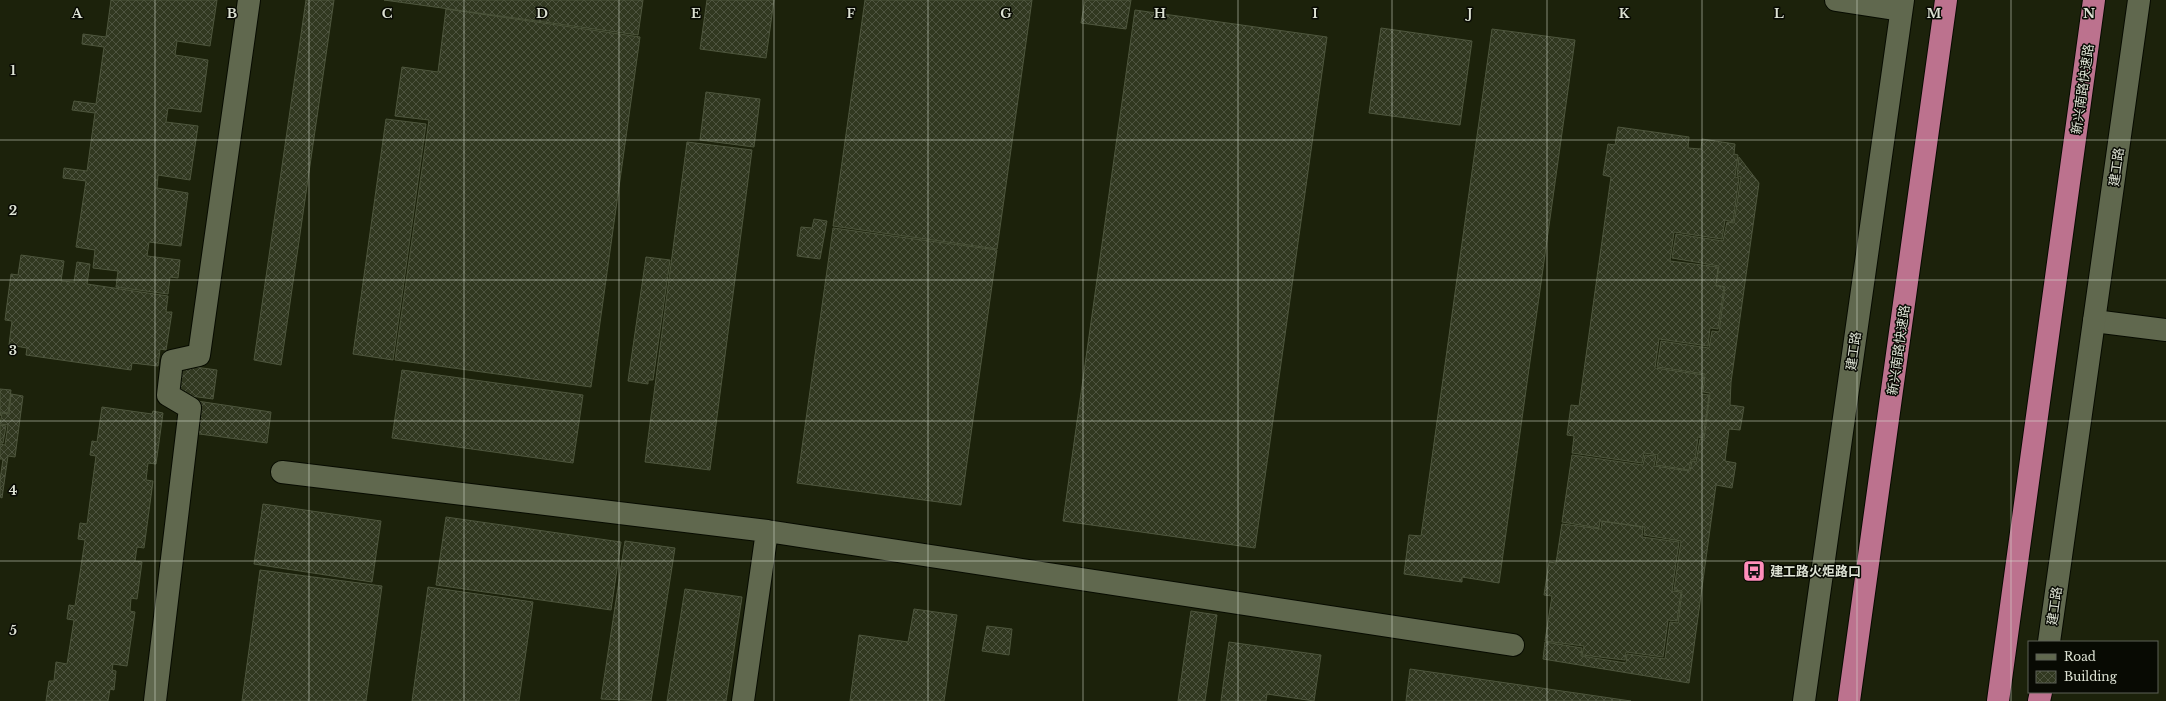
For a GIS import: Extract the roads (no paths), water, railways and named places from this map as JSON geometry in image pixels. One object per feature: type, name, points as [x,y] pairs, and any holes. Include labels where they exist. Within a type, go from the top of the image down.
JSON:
[{"type":"highway","name":"新兴南路快速路","points":[[1849,701],[1946,0]]},
{"type":"highway","name":"新兴南路快速路","points":[[1998,701],[2094,0]]},
{"type":"street","points":[[155,701],[190,408],[168,395],[172,361],[199,355],[249,0]]},
{"type":"street","points":[[1836,0],[1902,5]]},
{"type":"street","name":"建工路","points":[[2049,641],[2139,0]]},
{"type":"street","name":"建工路","points":[[1804,701],[1902,5]]},
{"type":"street","points":[[2094,321],[2166,330]]},
{"type":"street","points":[[282,472],[767,531],[1512,645]]},
{"type":"street","points":[[743,701],[767,531]]},
{"type":"place","name":"建工路火炬路口","points":[[1754,571]]}]
